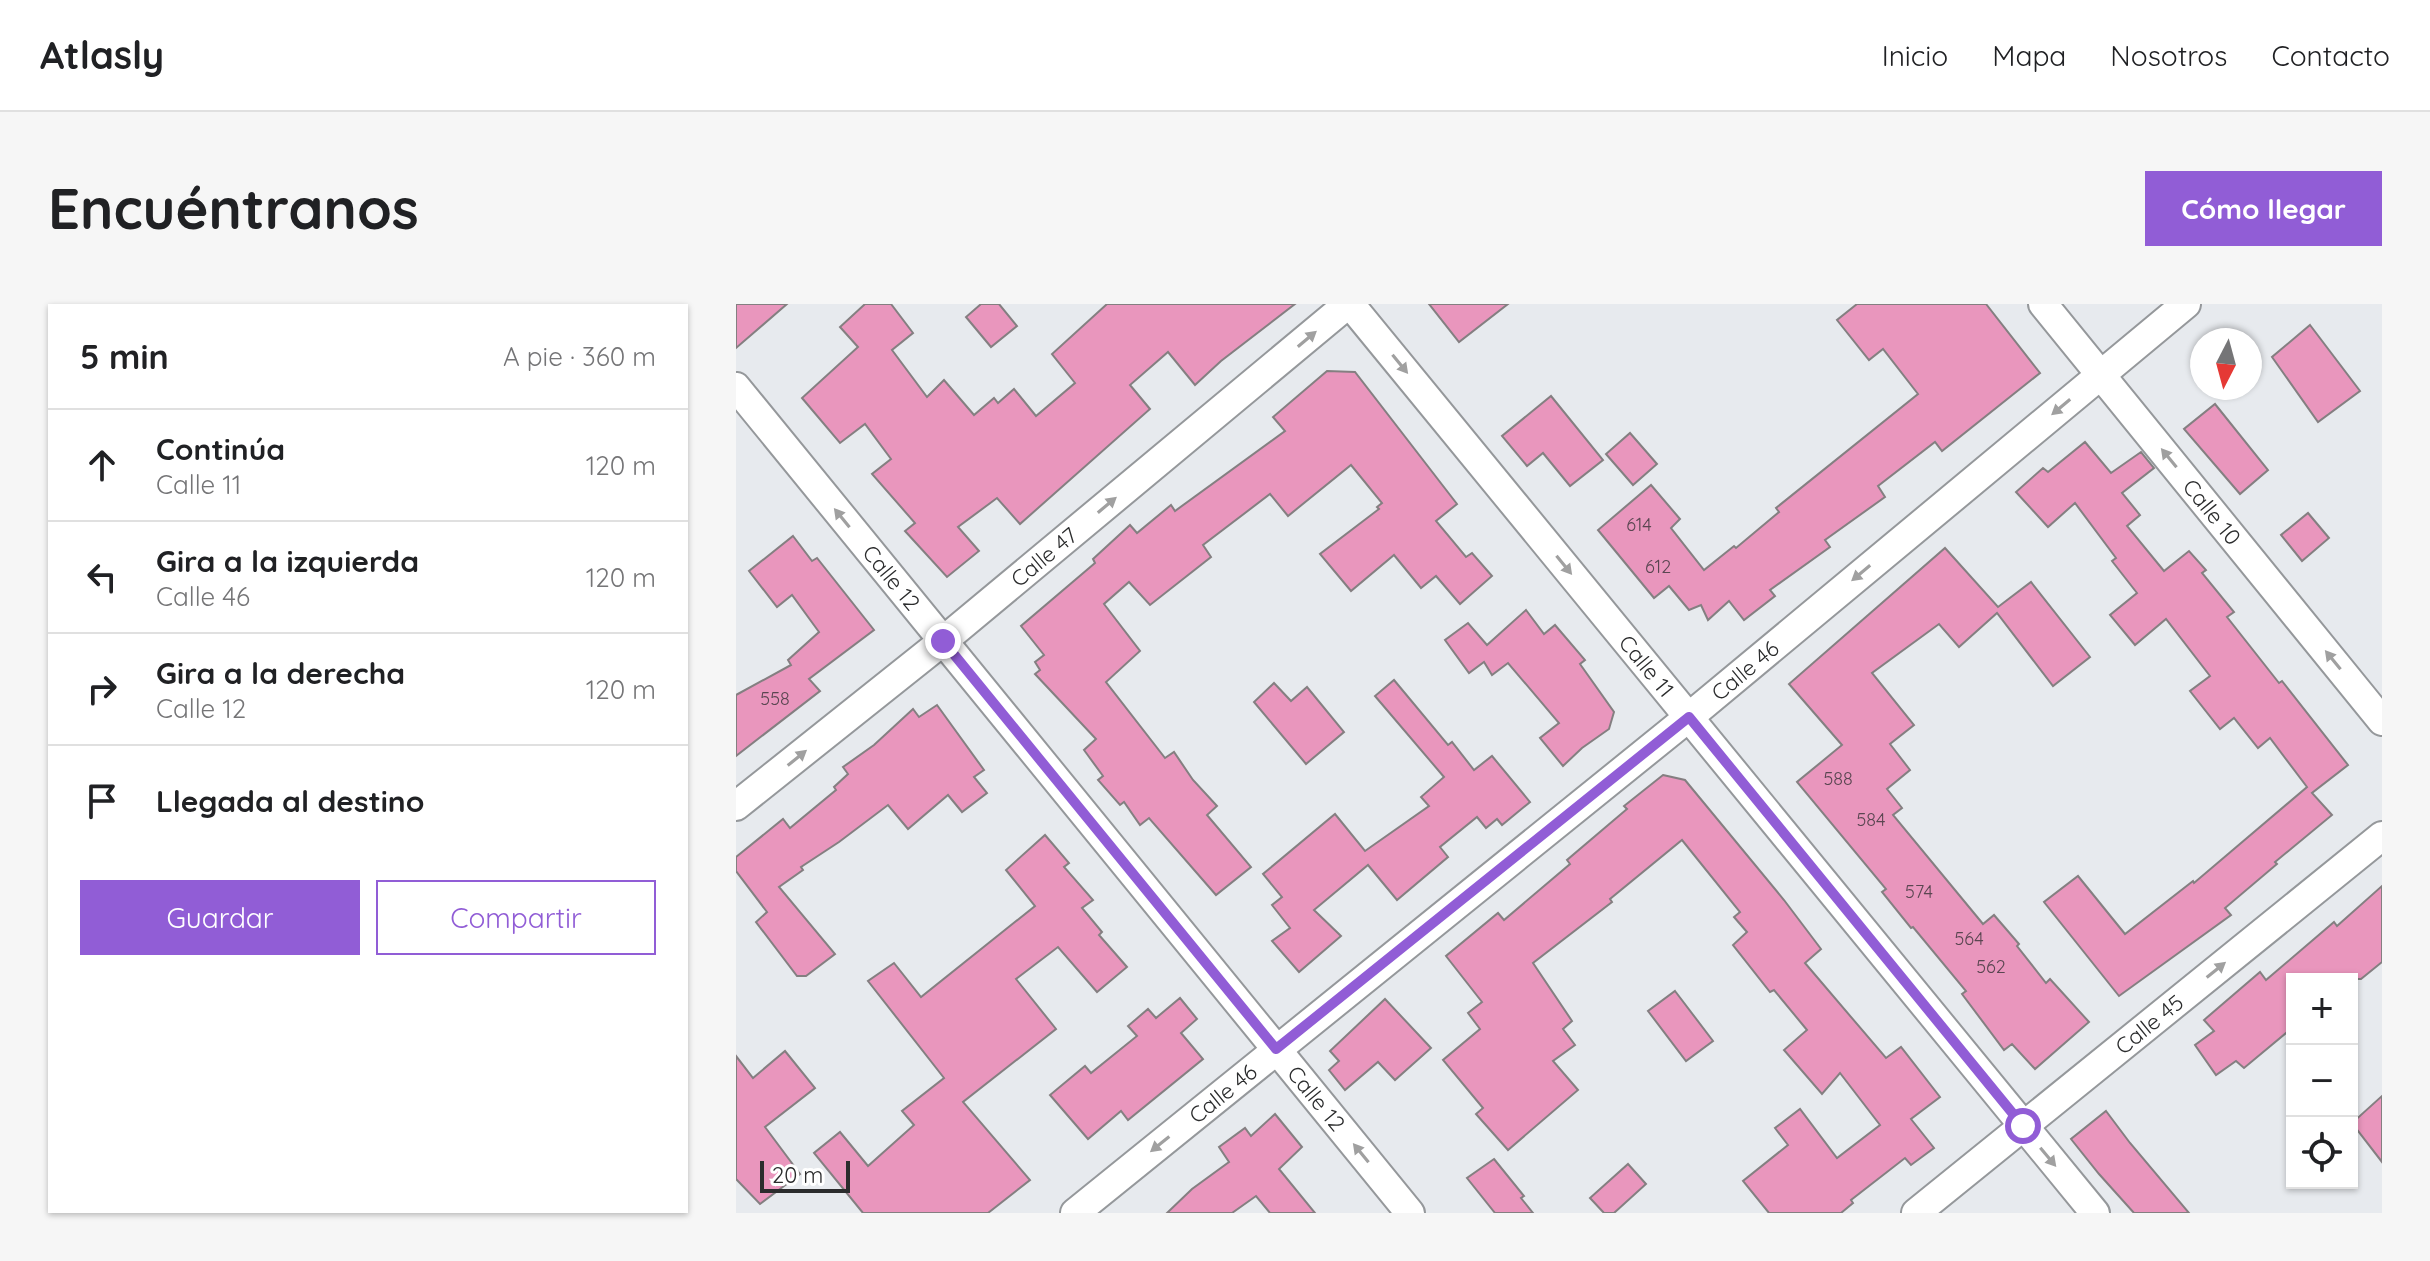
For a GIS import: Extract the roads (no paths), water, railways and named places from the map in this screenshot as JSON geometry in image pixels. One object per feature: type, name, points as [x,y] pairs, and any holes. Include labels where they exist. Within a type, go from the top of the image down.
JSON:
[{"type":"street","name":"Calle 47","points":[[736,806],[943,641],[1349,304]]},
{"type":"street","name":"Calle 11","points":[[1349,304],[2095,1213]]},
{"type":"street","name":"Calle 10","points":[[2043,304],[2382,721]]},
{"type":"street","name":"Calle 46","points":[[1075,1213],[1689,717],[2186,304]]},
{"type":"street","name":"Calle 12","points":[[736,387],[1410,1213]]},
{"type":"street","name":"Calle 45","points":[[1916,1213],[2382,836]]}]
